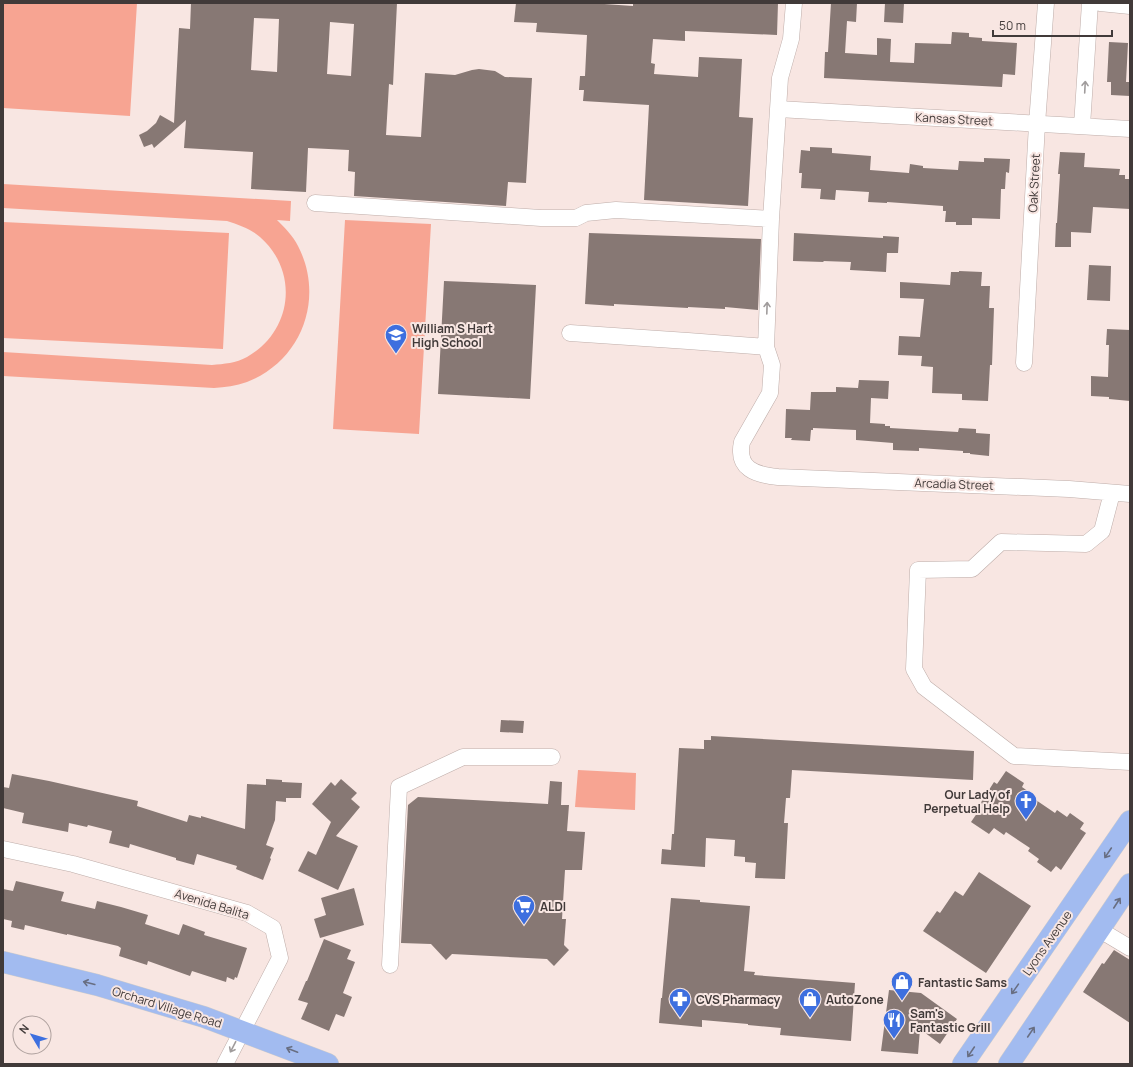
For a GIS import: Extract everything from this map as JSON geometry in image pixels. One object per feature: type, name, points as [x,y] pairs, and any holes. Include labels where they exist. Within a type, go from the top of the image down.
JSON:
[{"type":"main road","name":"Lyons Avenue","points":[[963,1064],[1130,821]]},
{"type":"main road","points":[[1009,1064],[1130,884]]},
{"type":"main road","name":"Orchard Village Road","points":[[3,962],[97,985],[204,1017],[328,1064]]},
{"type":"street","points":[[570,333],[766,347],[771,219],[780,78],[791,40],[794,3]]},
{"type":"street","name":"Oak Street","points":[[1024,363],[1037,124],[1046,3]]},
{"type":"street","points":[[1082,126],[1090,3]]},
{"type":"street","points":[[1100,3],[1130,6]]},
{"type":"street","name":"Kansas Street","points":[[778,109],[1130,129]]},
{"type":"street","points":[[315,204],[541,218],[576,218],[586,213],[616,210],[771,219]]},
{"type":"street","name":"Arcadia Street","points":[[766,347],[772,365],[770,393],[742,442],[740,450],[746,467],[754,472],[778,477],[1069,489],[1130,494]]},
{"type":"street","points":[[1112,493],[1102,531],[1086,544],[1001,542],[972,569],[918,570],[914,669],[924,687],[1014,756],[1130,762]]},
{"type":"street","points":[[390,965],[399,787],[462,757],[552,758]]},
{"type":"street","name":"Avenida Balita","points":[[3,849],[73,864],[247,913],[273,928],[280,958],[225,1064]]},
{"type":"street","points":[[1100,930],[1130,948]]},
{"type":"shaded area","points":[[3,3],[137,3],[130,116],[3,108]]},
{"type":"shaded area","points":[[3,184],[291,201],[290,221],[277,220],[291,235],[298,246],[306,266],[309,286],[308,306],[303,326],[294,343],[282,359],[266,372],[247,382],[235,385],[214,388],[3,376],[3,352],[212,365],[234,362],[247,357],[262,346],[274,332],[282,317],[285,300],[285,283],[281,266],[273,251],[260,237],[249,229],[227,221],[3,208]]},
{"type":"shaded area","points":[[345,220],[431,224],[419,434],[333,429]]},
{"type":"shaded area","points":[[3,222],[229,233],[223,349],[3,338]]},
{"type":"shaded area","points":[[578,770],[636,773],[635,810],[575,807]]},
{"type":"building","points":[[191,3],[397,3],[393,85],[389,84],[386,135],[421,137],[425,73],[455,75],[479,69],[495,71],[505,77],[532,78],[526,183],[508,182],[506,206],[354,196],[355,172],[348,171],[349,150],[308,148],[306,192],[251,189],[253,152],[184,148],[186,120],[154,148],[152,144],[144,147],[139,135],[147,131],[156,123],[160,115],[174,123],[179,28],[190,29]],"holes":[[[254,18],[279,19],[277,72],[251,70]],[[330,22],[354,24],[351,76],[327,74]]]},
{"type":"building","points":[[516,3],[590,3],[633,6],[633,3],[778,3],[777,35],[685,31],[685,41],[653,39],[651,63],[655,64],[654,74],[698,77],[699,57],[742,59],[739,117],[753,118],[748,206],[644,200],[649,105],[583,101],[584,90],[579,90],[580,76],[585,76],[587,35],[536,32],[537,23],[514,22]]},
{"type":"building","points":[[831,3],[857,3],[856,22],[847,21],[845,53],[877,55],[877,38],[891,39],[890,62],[914,63],[915,43],[951,44],[952,32],[969,33],[969,37],[982,38],[982,41],[1017,43],[1015,75],[1003,74],[1002,87],[824,78],[825,52],[828,52]]},
{"type":"building","points":[[885,3],[904,3],[903,23],[884,22]]},
{"type":"building","points":[[1109,42],[1128,43],[1126,82],[1130,82],[1130,96],[1111,95],[1111,82],[1107,82]]},
{"type":"building","points":[[810,147],[832,148],[832,153],[871,156],[870,170],[909,173],[910,164],[923,166],[923,168],[958,170],[959,161],[984,162],[984,158],[1010,159],[1009,173],[1006,172],[1005,189],[1001,189],[1000,219],[972,218],[972,225],[956,225],[956,222],[945,222],[946,211],[943,211],[943,206],[868,202],[869,192],[836,190],[835,200],[820,199],[821,189],[801,188],[802,173],[799,173],[801,150],[810,151]]},
{"type":"building","points":[[1060,152],[1085,153],[1084,167],[1120,169],[1119,175],[1125,175],[1125,179],[1130,179],[1130,209],[1093,207],[1091,233],[1071,232],[1071,247],[1055,247]]},
{"type":"building","points":[[589,233],[761,239],[758,310],[725,307],[725,309],[585,304]]},
{"type":"building","points":[[794,233],[883,238],[883,236],[899,237],[898,253],[887,253],[886,272],[850,270],[851,262],[793,261]]},
{"type":"building","points":[[1089,265],[1111,266],[1110,301],[1087,300]]},
{"type":"building","points":[[951,272],[982,272],[981,286],[990,286],[989,308],[994,308],[992,365],[990,365],[988,401],[962,400],[962,394],[932,393],[933,367],[921,366],[922,356],[898,355],[899,336],[920,337],[924,299],[900,298],[900,282],[950,285]]},
{"type":"building","points":[[444,281],[536,285],[530,399],[438,394]]},
{"type":"building","points":[[1107,329],[1130,330],[1130,401],[1109,399],[1109,397],[1091,396],[1091,376],[1108,377],[1109,345],[1106,345]]},
{"type":"building","points":[[859,380],[889,381],[888,399],[871,398],[870,423],[885,424],[885,426],[890,426],[890,428],[958,432],[959,428],[976,429],[976,433],[990,434],[989,456],[963,453],[963,451],[919,448],[919,451],[893,450],[893,443],[856,440],[856,430],[813,428],[813,430],[811,430],[810,441],[791,440],[792,438],[785,438],[786,409],[810,410],[811,392],[836,392],[836,387],[858,388]]},
{"type":"building","points":[[501,720],[524,721],[523,733],[500,732]]},
{"type":"building","points":[[711,736],[974,751],[973,780],[792,770],[790,798],[786,798],[784,823],[788,823],[785,879],[755,878],[756,863],[745,862],[745,857],[734,856],[735,840],[706,838],[705,867],[661,864],[662,849],[671,850],[672,834],[674,834],[679,748],[704,749],[704,740],[711,740]]},
{"type":"building","name":"Our Lady of Perpetual Help","points":[[1006,771],[1024,783],[1022,787],[1032,794],[1030,796],[1055,813],[1057,810],[1067,817],[1070,813],[1084,823],[1080,829],[1086,833],[1061,870],[1056,866],[1051,872],[1037,862],[1039,859],[1028,851],[1030,848],[1006,832],[1004,835],[994,828],[989,834],[971,822],[982,806],[980,804],[994,782],[997,784]]},
{"type":"building","points":[[12,774],[138,801],[137,806],[187,822],[189,815],[201,818],[201,816],[245,829],[247,784],[266,785],[266,779],[282,780],[282,782],[302,783],[301,798],[286,798],[286,802],[276,801],[275,820],[266,845],[274,848],[263,880],[236,869],[237,866],[197,854],[194,865],[130,844],[129,848],[109,843],[112,831],[88,825],[87,827],[69,823],[68,832],[22,823],[24,813],[3,808],[3,787],[9,788]]},
{"type":"building","points":[[341,779],[357,793],[351,799],[360,807],[336,836],[358,846],[338,890],[298,871],[308,851],[316,855],[331,822],[312,804],[331,782],[335,786]]},
{"type":"building","points":[[550,781],[562,782],[561,805],[569,805],[567,831],[585,832],[582,870],[565,870],[562,919],[566,919],[564,945],[569,950],[554,966],[547,959],[452,954],[446,960],[431,944],[401,943],[408,805],[418,797],[548,804]]},
{"type":"building","points":[[979,872],[1031,906],[986,973],[923,931],[937,911],[940,913],[955,891],[963,896]]},
{"type":"building","points":[[16,881],[64,892],[61,901],[95,909],[97,901],[121,907],[148,915],[145,924],[179,935],[183,924],[205,932],[204,935],[247,948],[237,978],[235,977],[234,980],[227,977],[226,982],[192,971],[190,976],[148,961],[147,965],[119,956],[121,948],[118,946],[25,925],[24,930],[11,927],[12,921],[3,919],[3,889],[13,891]]},
{"type":"building","points":[[354,888],[364,925],[320,938],[314,919],[326,915],[321,898]]},
{"type":"building","points":[[671,898],[750,906],[744,971],[755,972],[754,975],[855,983],[851,1041],[780,1035],[781,1028],[748,1024],[702,1020],[702,1027],[659,1023]]},
{"type":"building","points":[[324,939],[351,950],[347,959],[355,962],[343,993],[352,997],[344,1017],[336,1014],[329,1031],[301,1019],[308,1003],[298,1000]]},
{"type":"building","points":[[1114,950],[1130,960],[1130,1023],[1083,992],[1102,963],[1104,964]]},
{"type":"building","points":[[889,990],[921,993],[957,1019],[940,1044],[920,1029],[918,1054],[881,1051]]},
{"type":"place","name":"William S Hart High School","points":[[396,354]]},
{"type":"place","name":"Our Lady of Perpetual Help","points":[[1026,820]]},
{"type":"place","name":"ALDI","points":[[524,926]]},
{"type":"place","name":"Fantastic Sams","points":[[902,1002]]},
{"type":"place","name":"CVS Pharmacy","points":[[680,1018]]},
{"type":"place","name":"AutoZone","points":[[810,1018]]},
{"type":"place","name":"Sam's Fantastic Grill","points":[[894,1040]]}]
